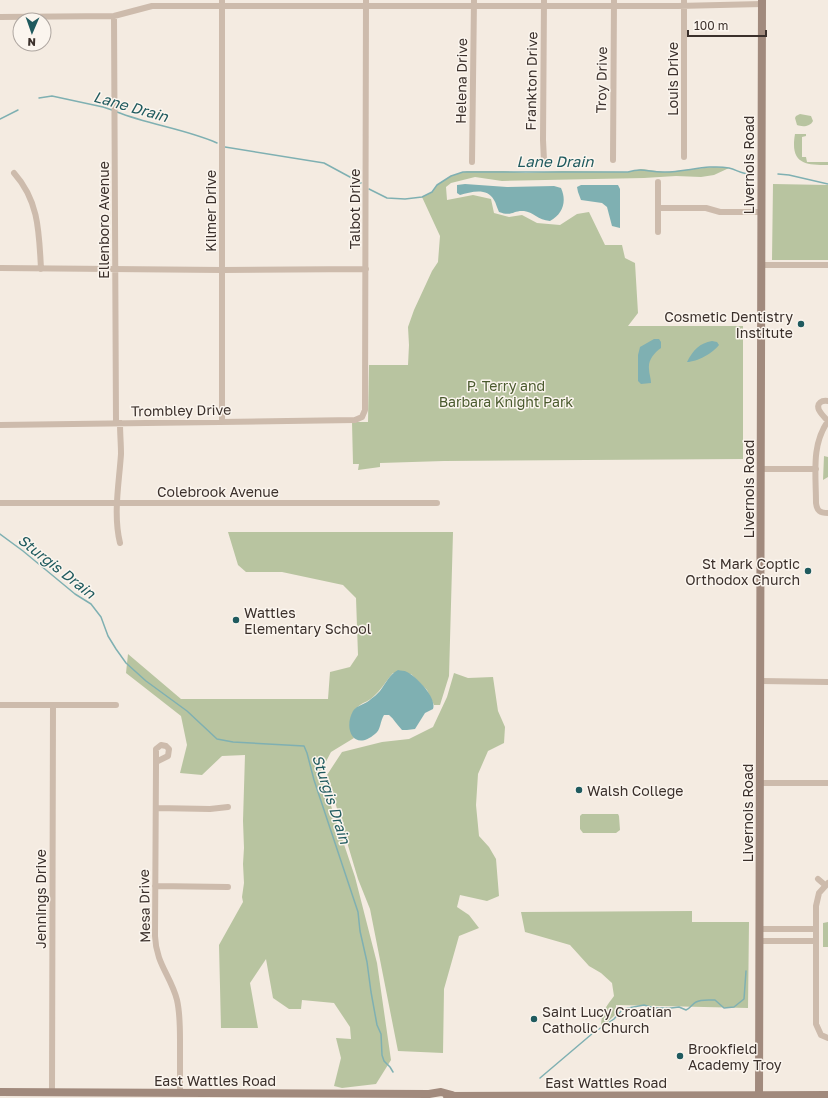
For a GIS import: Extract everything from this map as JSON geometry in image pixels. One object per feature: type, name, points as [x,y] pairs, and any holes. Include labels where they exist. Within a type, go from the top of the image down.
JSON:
[{"type":"main road","name":"Livernois Road","points":[[759,1096],[762,2]]},
{"type":"main road","name":"East Wattles Road","points":[[0,1092],[429,1094],[441,1092],[457,1096],[828,1095]]},
{"type":"street","points":[[0,17],[114,16],[152,6],[222,3],[762,2]]},
{"type":"street","name":"Kilmer Drive","points":[[222,3],[222,421]]},
{"type":"street","name":"Talbot Drive","points":[[362,417],[365,410],[366,3]]},
{"type":"street","name":"Helena Drive","points":[[472,162],[474,3]]},
{"type":"street","name":"Frankton Drive","points":[[544,3],[544,161]]},
{"type":"street","name":"Troy Drive","points":[[613,160],[614,3]]},
{"type":"street","name":"Louis Drive","points":[[684,3],[684,157]]},
{"type":"street","name":"Ellenboro Avenue","points":[[114,16],[116,104],[115,269],[118,423],[121,453],[117,503],[117,532],[120,543]]},
{"type":"street","points":[[14,173],[22,182],[33,204],[38,229],[41,269]]},
{"type":"street","points":[[658,182],[658,232]]},
{"type":"street","points":[[658,208],[706,208],[720,212],[761,212]]},
{"type":"street","points":[[761,265],[828,265]]},
{"type":"street","points":[[0,268],[222,270],[366,269]]},
{"type":"street","points":[[828,401],[821,401],[818,407],[820,412],[828,421],[821,432],[817,444],[816,469],[816,507],[819,512],[828,512]]},
{"type":"street","name":"Trombley Drive","points":[[0,425],[355,420],[362,417]]},
{"type":"street","points":[[761,469],[816,469]]},
{"type":"street","name":"Colebrook Avenue","points":[[0,503],[437,503]]},
{"type":"street","points":[[760,681],[828,682]]},
{"type":"street","points":[[0,705],[116,705]]},
{"type":"street","name":"Jennings Drive","points":[[52,1092],[53,705]]},
{"type":"street","name":"Mesa Drive","points":[[156,762],[156,947],[162,966],[174,989],[179,1012],[180,1093]]},
{"type":"street","points":[[760,783],[828,783]]},
{"type":"street","points":[[156,808],[210,809],[228,807]]},
{"type":"street","points":[[818,879],[827,884],[817,899],[816,1024],[819,1032],[824,1037],[828,1038]]},
{"type":"street","points":[[156,886],[228,887]]},
{"type":"street","points":[[760,929],[816,930]]},
{"type":"street","points":[[760,941],[816,941]]},
{"type":"green space","points":[[800,114],[811,116],[813,121],[812,123],[806,126],[797,125],[795,118]]},
{"type":"green space","points":[[795,134],[806,134],[806,136],[802,137],[802,157],[806,157],[807,162],[828,162],[828,165],[806,163],[797,157],[794,144]]},
{"type":"green space","name":"P. Terry and Barbara Knight Park","points":[[714,167],[729,168],[714,175],[701,177],[676,176],[502,181],[475,177],[451,183],[446,187],[447,200],[473,195],[491,199],[494,213],[509,217],[522,215],[537,223],[560,225],[577,214],[589,212],[605,245],[622,245],[625,258],[635,263],[638,313],[628,326],[743,326],[743,459],[444,461],[380,463],[380,467],[358,470],[359,464],[353,464],[352,422],[368,422],[369,365],[408,365],[408,327],[432,271],[438,262],[440,236],[422,197],[432,192],[437,185],[451,176],[467,171],[503,171],[526,173],[562,171],[628,172],[641,169],[665,172]]},
{"type":"green space","points":[[773,184],[828,185],[828,260],[772,260]]},
{"type":"green space","points":[[824,456],[828,457],[828,477],[823,480]]},
{"type":"green space","points":[[228,532],[453,532],[449,676],[440,705],[434,705],[427,690],[411,674],[393,673],[370,700],[360,705],[353,712],[350,720],[350,729],[354,738],[331,752],[320,773],[355,877],[377,963],[391,1060],[376,1084],[342,1088],[334,1086],[341,1058],[336,1038],[351,1039],[350,1027],[334,1003],[302,1000],[301,1009],[289,1009],[273,998],[266,959],[250,983],[258,1028],[221,1028],[219,945],[243,902],[245,755],[222,756],[202,775],[180,773],[187,745],[181,716],[126,673],[128,654],[181,699],[328,699],[330,672],[350,667],[358,655],[356,598],[343,585],[282,572],[246,572],[238,565]]},
{"type":"green space","points":[[454,673],[468,678],[493,677],[498,711],[505,727],[504,743],[488,751],[478,774],[476,805],[479,836],[489,847],[496,859],[499,896],[487,901],[460,895],[457,907],[469,915],[479,928],[459,936],[444,989],[443,1053],[398,1051],[370,909],[358,879],[327,775],[342,752],[382,742],[409,739],[433,727],[447,697]]},
{"type":"green space","points":[[582,814],[618,814],[620,830],[616,833],[583,833],[580,829],[580,816]]},
{"type":"green space","points":[[692,911],[692,922],[749,922],[748,1008],[616,1005],[616,1014],[601,1028],[604,1011],[614,996],[612,983],[601,973],[589,966],[570,945],[525,932],[521,912]]},
{"type":"green space","points":[[828,922],[828,947],[823,947],[823,923]]},
{"type":"water","points":[[465,184],[507,187],[554,186],[561,188],[564,198],[563,207],[558,215],[550,221],[524,211],[517,211],[507,214],[499,212],[494,200],[487,193],[478,192],[460,195],[457,193],[457,185]]},
{"type":"water","points":[[581,185],[618,185],[620,189],[620,228],[612,226],[607,207],[602,203],[581,200],[577,187]]},
{"type":"water","points":[[654,339],[659,339],[661,342],[661,348],[654,354],[649,363],[651,383],[641,384],[638,381],[638,355],[640,347]]},
{"type":"water","points":[[712,341],[717,342],[719,345],[713,351],[700,359],[687,362],[697,348],[704,343]]},
{"type":"water","points":[[398,670],[407,672],[421,683],[432,699],[433,709],[425,713],[415,729],[407,730],[402,730],[389,715],[384,715],[375,734],[368,739],[361,741],[356,739],[352,736],[349,725],[353,711],[376,695],[390,677]]},
{"type":"waterway","name":"Lane Drain","points":[[39,98],[52,96],[112,110]]},
{"type":"waterway","name":"Lane Drain","points":[[0,119],[18,110]]},
{"type":"waterway","name":"Lane Drain","points":[[117,112],[193,134],[217,143]]},
{"type":"waterway","name":"Lane Drain","points":[[225,147],[324,163],[361,183]]},
{"type":"waterway","name":"Lane Drain","points":[[369,189],[387,198],[405,199],[422,197],[432,192],[437,185],[451,176],[463,172],[628,172],[638,170],[673,172],[721,167],[750,174]]},
{"type":"waterway","name":"Lane Drain","points":[[778,174],[828,184]]},
{"type":"waterway","name":"Sturgis Drain","points":[[0,534],[75,594],[91,604],[101,617],[108,636],[126,663],[146,681],[187,711],[217,739],[233,742],[304,746],[358,912],[377,1025],[381,1034],[382,1055],[384,1061],[393,1072]]},
{"type":"waterway","points":[[540,1078],[593,1033],[614,1019],[623,1009],[644,1005],[654,1008],[679,1007],[686,1010],[700,1000],[715,1000],[724,1008],[734,1007],[744,999],[746,971]]},
{"type":"place","name":"Cosmetic Dentistry Institute","points":[[801,324]]},
{"type":"place","name":"St Mark Coptic Orthodox Church","points":[[808,571]]},
{"type":"place","name":"Wattles Elementary School","points":[[236,620]]},
{"type":"place","name":"Walsh College","points":[[579,790]]},
{"type":"place","name":"Saint Lucy Croatian Catholic Church","points":[[534,1019]]},
{"type":"place","name":"Brookfield Academy Troy","points":[[680,1056]]}]
